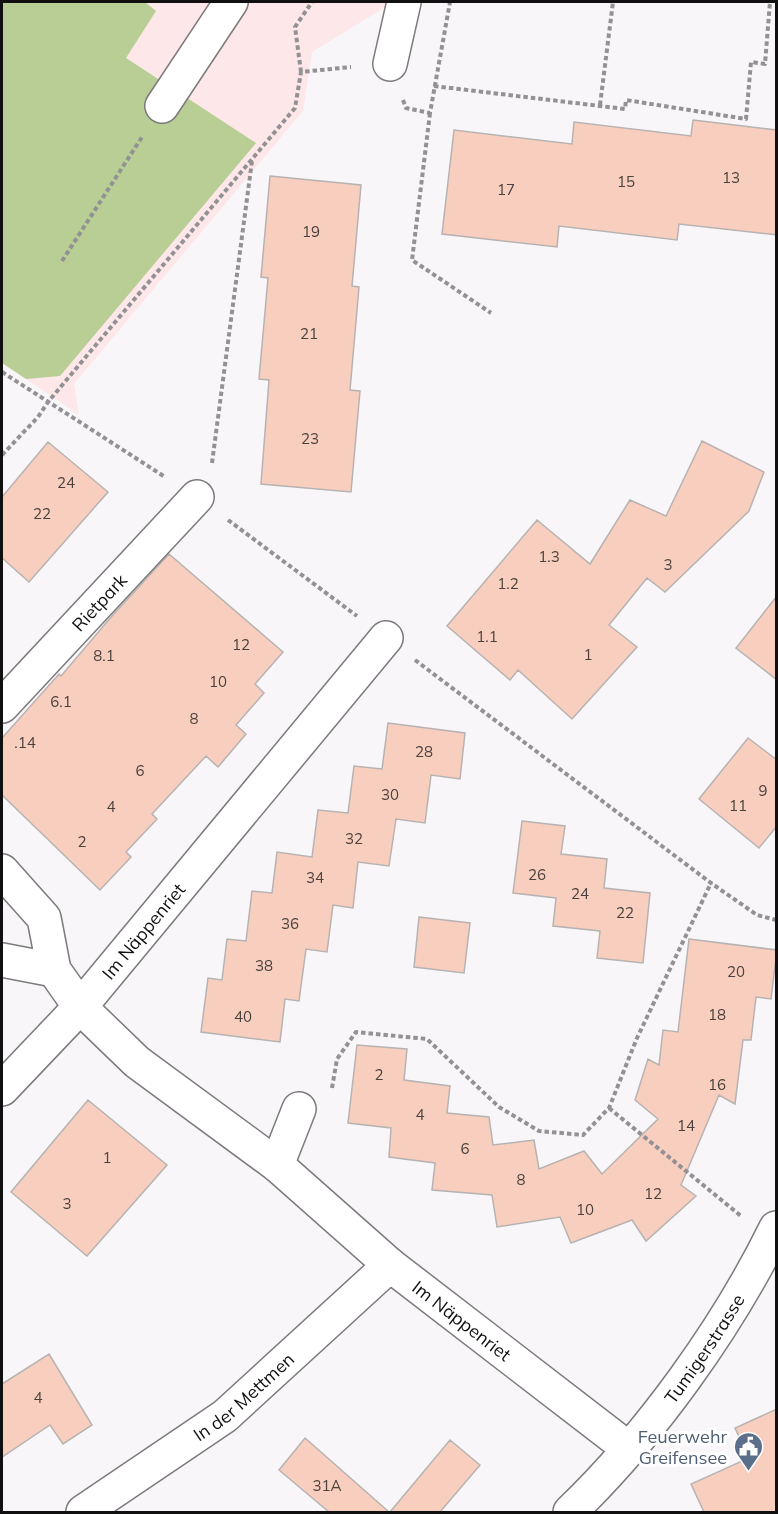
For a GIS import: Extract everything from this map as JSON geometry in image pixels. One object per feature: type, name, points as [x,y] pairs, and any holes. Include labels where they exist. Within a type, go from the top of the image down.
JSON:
[{"type":"street","points":[[162,106],[231,2]]},
{"type":"street","points":[[390,64],[404,2]]},
{"type":"street","name":"Rietpark","points":[[2,706],[197,497]]},
{"type":"street","name":"Im Näppenriet","points":[[386,638],[80,1007],[137,1062],[277,1165],[390,1265],[629,1449]]},
{"type":"street","points":[[2,871],[44,918],[54,970],[80,1007],[2,1089]]},
{"type":"street","points":[[2,960],[54,970]]},
{"type":"street","points":[[277,1165],[299,1109]]},
{"type":"street","name":"Tumigerstrasse","points":[[570,1512],[629,1449],[676,1389],[718,1331],[774,1234]]},
{"type":"street","name":"In der Mettmen","points":[[83,1512],[225,1416],[390,1265]]},
{"type":"path","points":[[2,455],[38,417],[48,402],[295,108],[301,72],[295,27],[312,2]]},
{"type":"path","points":[[600,105],[613,2]]},
{"type":"path","points":[[434,86],[625,109],[626,100],[746,119],[752,62],[765,64],[770,2]]},
{"type":"path","points":[[301,72],[390,64]]},
{"type":"path","points":[[62,261],[162,106]]},
{"type":"path","points":[[430,113],[412,260],[491,313]]},
{"type":"path","points":[[197,497],[209,486],[253,160]]},
{"type":"path","points":[[331,1094],[337,1059],[356,1032],[427,1039],[499,1107],[539,1131],[583,1135],[609,1108],[637,1038],[711,883]]},
{"type":"path","points":[[609,1108],[774,1234]]},
{"type":"shaded area","points":[[2,2],[389,2],[387,6],[312,52],[303,111],[74,384],[79,415],[2,363]]},
{"type":"green space","points":[[2,2],[145,2],[156,11],[126,58],[256,143],[60,376],[26,379],[2,363]]},
{"type":"building","points":[[693,120],[777,130],[777,235],[679,224],[677,240],[559,226],[557,247],[442,234],[454,130],[572,144],[574,122],[691,136]]},
{"type":"building","points":[[270,176],[361,185],[352,286],[359,287],[350,390],[360,391],[351,492],[261,484],[269,380],[259,379],[268,278],[261,277]]},
{"type":"building","points":[[702,441],[764,472],[749,511],[665,592],[647,578],[609,625],[637,647],[572,719],[518,670],[510,680],[447,626],[537,520],[590,564],[630,500],[666,516]]},
{"type":"building","points":[[48,442],[108,492],[29,582],[2,558],[2,497]]},
{"type":"building","points":[[169,554],[283,652],[255,684],[264,693],[236,725],[246,734],[218,767],[206,756],[152,814],[157,819],[126,852],[131,857],[100,890],[2,795],[2,738],[59,674],[61,676]]},
{"type":"building","points":[[777,596],[777,680],[736,648]]},
{"type":"building","points":[[388,723],[465,733],[460,779],[431,775],[425,823],[396,819],[389,866],[358,862],[353,908],[333,905],[327,952],[306,949],[299,1001],[285,999],[280,1042],[201,1032],[208,978],[222,980],[227,939],[246,941],[252,891],[272,893],[277,852],[312,857],[318,810],[348,813],[354,766],[382,769]]},
{"type":"building","points":[[748,738],[777,760],[777,826],[759,848],[699,799]]},
{"type":"building","points":[[522,821],[565,826],[561,854],[607,859],[604,888],[650,893],[643,963],[597,958],[600,931],[553,926],[556,898],[513,893]]},
{"type":"building","points":[[419,917],[470,923],[464,973],[414,967]]},
{"type":"building","points":[[689,939],[777,950],[771,999],[756,997],[751,1040],[743,1040],[735,1104],[719,1095],[681,1185],[696,1196],[646,1241],[632,1220],[571,1243],[560,1217],[497,1227],[492,1195],[432,1190],[435,1163],[389,1157],[391,1128],[348,1123],[357,1045],[407,1049],[404,1080],[450,1086],[447,1113],[489,1117],[493,1145],[534,1140],[539,1169],[584,1151],[602,1174],[658,1119],[635,1100],[648,1059],[659,1065],[663,1030],[678,1032]]},
{"type":"building","points":[[88,1100],[167,1165],[87,1256],[11,1192]]},
{"type":"building","points":[[49,1354],[92,1425],[63,1444],[50,1425],[2,1457],[2,1384]]},
{"type":"building","name":"Feuerwehr Greifensee","points":[[777,1409],[777,1512],[704,1512],[691,1484],[749,1458],[735,1428]]},
{"type":"building","points":[[305,1438],[389,1512],[329,1512],[279,1470]]},
{"type":"building","points":[[450,1440],[480,1465],[440,1512],[390,1512]]},
{"type":"place","name":"Feuerwehr Greifensee","points":[[748,1472]]}]
